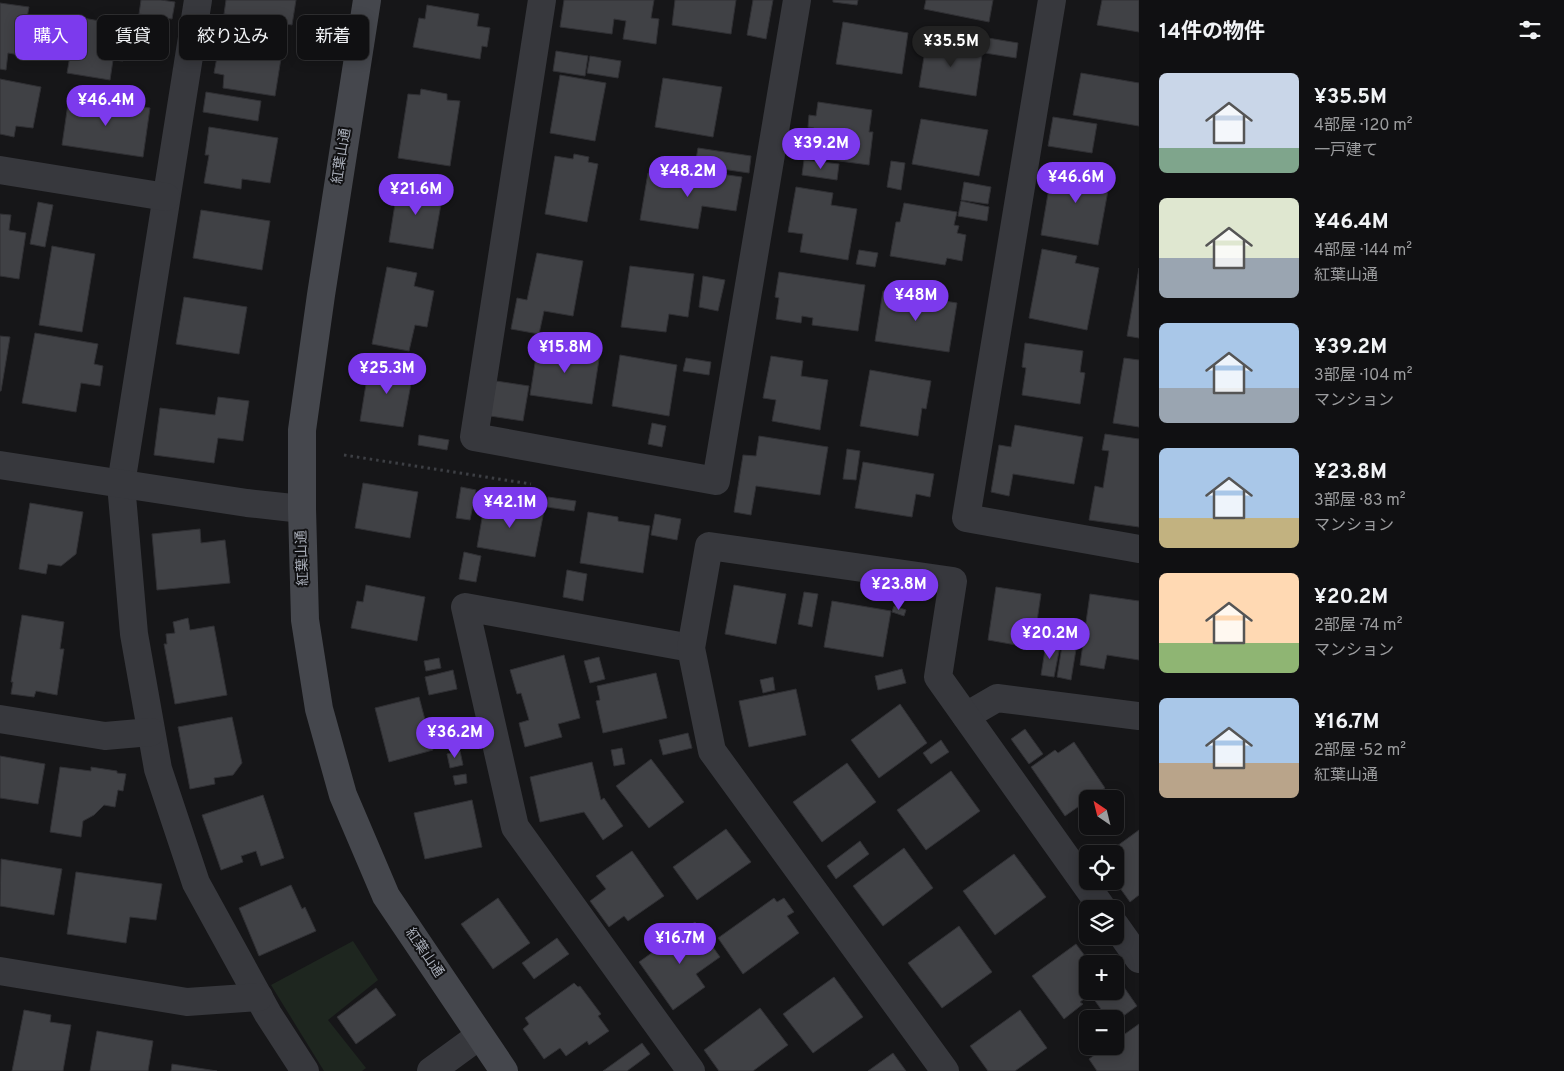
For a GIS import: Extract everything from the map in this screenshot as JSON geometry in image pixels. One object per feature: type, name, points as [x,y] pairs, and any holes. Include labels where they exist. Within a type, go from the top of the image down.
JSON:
[{"type":"street","points":[[198,0],[121,484],[134,634],[158,770],[196,883],[258,997],[305,1071]]},
{"type":"street","name":"紅葉山通","points":[[367,0],[302,430],[305,620],[319,709],[343,795],[386,896],[504,1071]]},
{"type":"street","points":[[542,0],[474,437],[716,481],[797,0]]},
{"type":"street","points":[[1052,0],[966,518],[1139,550]]},
{"type":"street","points":[[0,170],[166,196]]},
{"type":"street","points":[[0,465],[247,503],[302,509]]},
{"type":"street","points":[[945,1071],[712,751],[691,648],[709,546],[954,581],[938,677],[1098,900]]},
{"type":"street","points":[[691,648],[465,608],[515,827],[691,1071]]},
{"type":"street","points":[[966,716],[997,698],[1139,716]]},
{"type":"street","points":[[0,719],[104,736],[151,732]]},
{"type":"street","points":[[1124,937],[1139,958]]},
{"type":"street","points":[[0,971],[187,1002],[258,997]]},
{"type":"street","points":[[431,1071],[479,1036]]},
{"type":"shaded area","points":[[353,941],[378,980],[328,1020],[366,1068],[362,1071],[324,1071],[271,985]]},
{"type":"building","points":[[141,0],[175,2],[172,19],[169,19],[169,15],[139,14]]},
{"type":"building","points":[[226,0],[296,0],[292,25],[287,24],[287,15],[224,14]]},
{"type":"building","points":[[564,0],[654,0],[651,18],[659,19],[656,44],[623,39],[626,21],[614,19],[612,34],[560,27]]},
{"type":"building","points":[[675,0],[736,0],[731,34],[672,25]]},
{"type":"building","points":[[753,0],[773,0],[766,39],[747,35]]},
{"type":"building","points":[[833,0],[858,0],[857,5],[833,2]]},
{"type":"building","points":[[926,0],[993,0],[989,22],[924,9]]},
{"type":"building","points":[[1102,0],[1139,0],[1139,32],[1097,25]]},
{"type":"building","points":[[0,3],[29,7],[28,15],[15,15],[15,54],[8,53],[6,70],[0,69]]},
{"type":"building","points":[[427,5],[479,14],[477,26],[490,28],[487,47],[482,46],[480,59],[413,47],[419,18],[425,19]]},
{"type":"building","points":[[87,19],[97,20],[97,60],[113,60],[110,80],[67,73],[69,60],[87,60]]},
{"type":"building","points":[[843,22],[908,33],[902,74],[836,64]]},
{"type":"building","points":[[988,38],[1018,43],[1016,58],[985,53]]},
{"type":"building","points":[[927,39],[983,48],[976,96],[919,87]]},
{"type":"building","points":[[556,51],[588,56],[585,76],[553,71]]},
{"type":"building","points":[[590,56],[621,61],[618,78],[587,73]]},
{"type":"building","points":[[216,60],[281,60],[275,96],[223,88],[224,75],[214,73]]},
{"type":"building","points":[[1081,73],[1139,83],[1139,126],[1073,115]]},
{"type":"building","points":[[560,75],[606,83],[595,141],[550,133]]},
{"type":"building","points":[[663,78],[722,87],[713,137],[655,127]]},
{"type":"building","points":[[0,79],[41,87],[33,128],[16,126],[14,137],[0,134]]},
{"type":"building","points":[[421,89],[447,94],[447,100],[460,101],[450,166],[398,158],[408,94],[420,95]]},
{"type":"building","points":[[206,92],[261,101],[258,121],[203,112]]},
{"type":"building","points":[[69,97],[150,108],[143,157],[62,145]]},
{"type":"building","points":[[818,102],[872,110],[869,132],[873,132],[869,165],[810,157],[814,128],[808,127],[809,115],[816,116]]},
{"type":"building","points":[[1053,117],[1097,124],[1092,153],[1048,146]]},
{"type":"building","points":[[921,119],[988,130],[979,176],[912,164]]},
{"type":"building","points":[[209,127],[278,138],[270,183],[242,179],[241,189],[204,183],[209,155],[205,155]]},
{"type":"building","points":[[698,148],[751,156],[749,173],[695,165]]},
{"type":"building","points":[[574,154],[589,157],[588,162],[598,164],[587,222],[545,214],[555,156],[573,159]]},
{"type":"building","points":[[804,160],[839,164],[837,180],[802,175]]},
{"type":"building","points":[[891,161],[905,163],[901,190],[887,187]]},
{"type":"building","points":[[1053,164],[1111,174],[1098,245],[1041,235]]},
{"type":"building","points":[[706,172],[742,177],[736,211],[702,206],[698,229],[640,220],[648,173],[704,182]]},
{"type":"building","points":[[418,180],[432,183],[430,190],[443,193],[433,249],[389,242],[398,185],[417,188]]},
{"type":"building","points":[[964,182],[991,187],[988,204],[961,200]]},
{"type":"building","points":[[796,187],[833,193],[831,205],[857,209],[848,260],[800,252],[803,234],[788,232]]},
{"type":"building","points":[[961,201],[989,207],[987,221],[958,216]]},
{"type":"building","points":[[38,202],[53,205],[45,247],[30,244]]},
{"type":"building","points":[[904,203],[957,212],[954,225],[959,226],[957,233],[966,235],[962,261],[947,258],[945,265],[890,256],[896,222],[900,222]]},
{"type":"building","points":[[201,210],[270,221],[262,270],[193,258]]},
{"type":"building","points":[[0,214],[11,215],[9,230],[26,233],[19,279],[0,276]]},
{"type":"building","points":[[52,246],[95,254],[82,332],[39,325]]},
{"type":"building","points":[[1042,249],[1077,256],[1075,263],[1099,268],[1087,330],[1029,318]]},
{"type":"building","points":[[859,250],[878,253],[875,267],[856,264]]},
{"type":"building","points":[[537,253],[583,261],[573,316],[544,311],[539,334],[511,329],[517,298],[527,300]]},
{"type":"building","points":[[630,266],[694,274],[688,317],[669,314],[666,332],[621,327]]},
{"type":"building","points":[[387,267],[417,273],[414,286],[434,291],[427,327],[415,325],[409,351],[372,344]]},
{"type":"building","points":[[1139,268],[1139,338],[1127,336]]},
{"type":"building","points":[[779,272],[865,285],[858,331],[812,325],[813,318],[802,316],[801,323],[776,319],[779,298],[775,297]]},
{"type":"building","points":[[703,276],[725,280],[718,311],[699,307]]},
{"type":"building","points":[[883,291],[957,303],[949,352],[875,341]]},
{"type":"building","points":[[184,297],[247,307],[239,354],[176,344]]},
{"type":"building","points":[[35,333],[98,344],[94,364],[103,366],[100,386],[81,383],[76,412],[22,403]]},
{"type":"building","points":[[0,336],[10,337],[1,391],[0,391]]},
{"type":"building","points":[[1025,343],[1083,351],[1080,372],[1085,373],[1080,404],[1022,395],[1026,368],[1022,367]]},
{"type":"building","points":[[538,344],[600,353],[592,404],[530,395]]},
{"type":"building","points":[[620,355],[677,365],[669,416],[612,406]]},
{"type":"building","points":[[771,356],[803,361],[801,376],[828,380],[820,430],[772,421],[776,400],[763,398]]},
{"type":"building","points":[[686,358],[711,362],[709,375],[683,371]]},
{"type":"building","points":[[1124,358],[1139,360],[1139,427],[1113,423]]},
{"type":"building","points":[[388,360],[402,362],[400,371],[413,373],[403,427],[360,421],[369,366],[386,369]]},
{"type":"building","points":[[870,370],[931,381],[926,409],[922,408],[918,436],[860,426]]},
{"type":"building","points":[[496,381],[529,386],[523,421],[490,416]]},
{"type":"building","points":[[218,397],[249,401],[243,441],[218,438],[214,463],[154,455],[160,408],[215,415]]},
{"type":"building","points":[[652,423],[666,426],[662,447],[648,444]]},
{"type":"building","points":[[1015,425],[1083,437],[1074,484],[1013,474],[1009,496],[991,492],[999,445],[1011,447]]},
{"type":"building","points":[[1105,434],[1139,439],[1139,527],[1089,520],[1095,486],[1103,488],[1109,451],[1102,450]]},
{"type":"building","points":[[419,435],[449,440],[447,450],[418,445]]},
{"type":"building","points":[[759,436],[828,447],[820,495],[756,486],[751,515],[734,512],[743,455],[756,456]]},
{"type":"building","points":[[847,449],[860,451],[856,480],[843,479]]},
{"type":"building","points":[[863,462],[934,474],[930,497],[916,494],[912,517],[855,508]]},
{"type":"building","points":[[363,483],[418,492],[410,538],[355,528]]},
{"type":"building","points":[[461,487],[476,490],[470,520],[456,518]]},
{"type":"building","points":[[548,497],[576,501],[574,511],[547,507]]},
{"type":"building","points":[[485,501],[544,511],[535,557],[477,547]]},
{"type":"building","points":[[30,503],[83,512],[76,554],[61,566],[48,564],[46,574],[19,569]]},
{"type":"building","points":[[588,512],[618,517],[618,521],[650,526],[643,573],[580,563]]},
{"type":"building","points":[[655,514],[681,519],[677,540],[651,535]]},
{"type":"building","points":[[200,529],[201,543],[225,540],[230,583],[157,590],[152,534]]},
{"type":"building","points":[[464,552],[481,556],[476,582],[459,579]]},
{"type":"building","points":[[567,570],[587,574],[583,601],[563,597]]},
{"type":"building","points":[[366,585],[425,597],[417,641],[351,628],[357,601],[363,602]]},
{"type":"building","points":[[734,585],[786,594],[776,644],[725,634]]},
{"type":"building","points":[[996,587],[1041,594],[1033,648],[988,640]]},
{"type":"building","points":[[804,592],[818,594],[812,627],[798,624]]},
{"type":"building","points":[[1090,594],[1139,601],[1139,660],[1107,655],[1104,669],[1080,665]]},
{"type":"building","points":[[832,601],[891,611],[883,657],[824,647]]},
{"type":"building","points":[[894,606],[906,610],[904,616],[892,612]]},
{"type":"building","points":[[22,615],[64,622],[60,649],[64,649],[57,695],[36,691],[34,697],[11,694],[13,682],[11,682]]},
{"type":"building","points":[[188,618],[190,630],[214,626],[227,695],[175,704],[164,644],[167,644],[166,634],[175,633],[173,622]]},
{"type":"building","points":[[1063,640],[1077,643],[1071,680],[1057,677]]},
{"type":"building","points":[[1046,644],[1060,646],[1054,677],[1041,675]]},
{"type":"building","points":[[564,655],[580,718],[558,724],[562,737],[525,747],[519,723],[529,720],[521,693],[517,694],[510,670]]},
{"type":"building","points":[[599,657],[605,679],[590,683],[584,661]]},
{"type":"building","points":[[439,658],[441,668],[426,671],[424,661]]},
{"type":"building","points":[[902,669],[906,683],[878,690],[875,676]]},
{"type":"building","points":[[453,670],[457,689],[429,695],[425,677]]},
{"type":"building","points":[[656,673],[667,718],[603,733],[596,701],[600,700],[597,686]]},
{"type":"building","points":[[773,677],[775,690],[763,693],[760,680]]},
{"type":"building","points":[[796,689],[806,735],[749,747],[739,701]]},
{"type":"building","points":[[419,697],[433,750],[389,762],[375,708]]},
{"type":"building","points":[[900,704],[927,743],[879,778],[851,740]]},
{"type":"building","points":[[232,717],[242,763],[233,775],[214,778],[215,784],[190,789],[178,727]]},
{"type":"building","points":[[1025,729],[1043,754],[1029,764],[1011,739]]},
{"type":"building","points":[[688,733],[692,748],[663,755],[659,740]]},
{"type":"building","points":[[941,740],[949,752],[931,764],[923,753]]},
{"type":"building","points":[[1074,742],[1105,788],[1102,790],[1079,790],[1079,806],[1065,816],[1031,767],[1055,750],[1058,753]]},
{"type":"building","points":[[622,748],[625,764],[614,766],[611,750]]},
{"type":"building","points":[[460,751],[463,765],[450,768],[447,754]]},
{"type":"building","points":[[0,756],[45,764],[38,804],[0,798]]},
{"type":"building","points":[[651,759],[684,802],[649,828],[616,786]]},
{"type":"building","points":[[592,762],[601,800],[604,798],[623,826],[603,840],[584,812],[540,822],[530,777]]},
{"type":"building","points":[[847,763],[876,802],[822,842],[793,802]]},
{"type":"building","points":[[60,767],[91,771],[91,767],[126,774],[123,791],[118,790],[115,807],[104,805],[94,815],[83,821],[81,837],[50,832]]},
{"type":"building","points":[[951,771],[980,811],[926,850],[897,810]]},
{"type":"building","points":[[466,774],[467,783],[455,785],[453,776]]},
{"type":"building","points":[[263,795],[284,858],[261,866],[256,851],[241,856],[243,862],[221,870],[202,815]]},
{"type":"building","points":[[472,800],[482,847],[425,859],[414,813]]},
{"type":"building","points":[[726,829],[751,862],[697,900],[673,867]]},
{"type":"building","points":[[1139,830],[1139,895],[1130,902],[1121,890],[1124,890],[1124,845],[1118,845]]},
{"type":"building","points":[[860,841],[869,854],[836,879],[827,866]]},
{"type":"building","points":[[904,848],[933,888],[883,926],[853,886]]},
{"type":"building","points":[[632,851],[664,896],[628,921],[624,916],[609,927],[590,901],[606,889],[596,876]]},
{"type":"building","points":[[1014,854],[1046,897],[995,935],[963,891]]},
{"type":"building","points":[[1,859],[62,869],[54,915],[0,906]]},
{"type":"building","points":[[76,872],[162,884],[156,920],[130,917],[126,943],[67,934]]},
{"type":"building","points":[[291,885],[302,909],[305,907],[316,931],[259,956],[239,908]]},
{"type":"building","points":[[498,898],[530,943],[493,969],[461,924]]},
{"type":"building","points":[[774,898],[777,902],[784,898],[794,912],[787,916],[799,933],[743,974],[718,938]]},
{"type":"building","points":[[695,922],[720,957],[696,974],[705,987],[673,1010],[639,962]]},
{"type":"building","points":[[959,926],[992,972],[942,1008],[908,963]]},
{"type":"building","points":[[557,938],[569,954],[534,979],[522,963]]},
{"type":"building","points":[[1076,944],[1084,955],[1079,955],[1079,1000],[1083,1000],[1080,1002],[1083,1004],[1064,1019],[1032,976]]},
{"type":"building","points":[[834,977],[863,1017],[813,1053],[783,1014]]},
{"type":"building","points":[[574,983],[578,987],[580,986],[601,1014],[598,1016],[609,1031],[589,1045],[587,1041],[566,1056],[560,1048],[544,1059],[523,1029],[529,1024],[525,1018]]},
{"type":"building","points":[[1124,987],[1137,1006],[1124,1015],[1124,1010],[1102,1010],[1094,1000],[1124,1000]]},
{"type":"building","points":[[376,988],[396,1015],[356,1044],[337,1017]]},
{"type":"building","points":[[760,1008],[788,1045],[753,1071],[719,1071],[704,1050]]},
{"type":"building","points":[[24,1010],[51,1015],[50,1022],[71,1025],[63,1071],[12,1071]]},
{"type":"building","points":[[1020,1010],[1047,1048],[1015,1071],[988,1071],[970,1046]]},
{"type":"building","points":[[1139,1024],[1139,1071],[1097,1071],[1089,1059],[1095,1055],[1124,1055],[1124,1035]]},
{"type":"building","points":[[97,1031],[153,1041],[148,1071],[90,1071]]},
{"type":"building","points":[[642,1043],[650,1054],[627,1071],[603,1071]]},
{"type":"building","points":[[893,1053],[906,1071],[868,1071]]},
{"type":"building","points":[[172,1064],[217,1071],[171,1071]]}]
